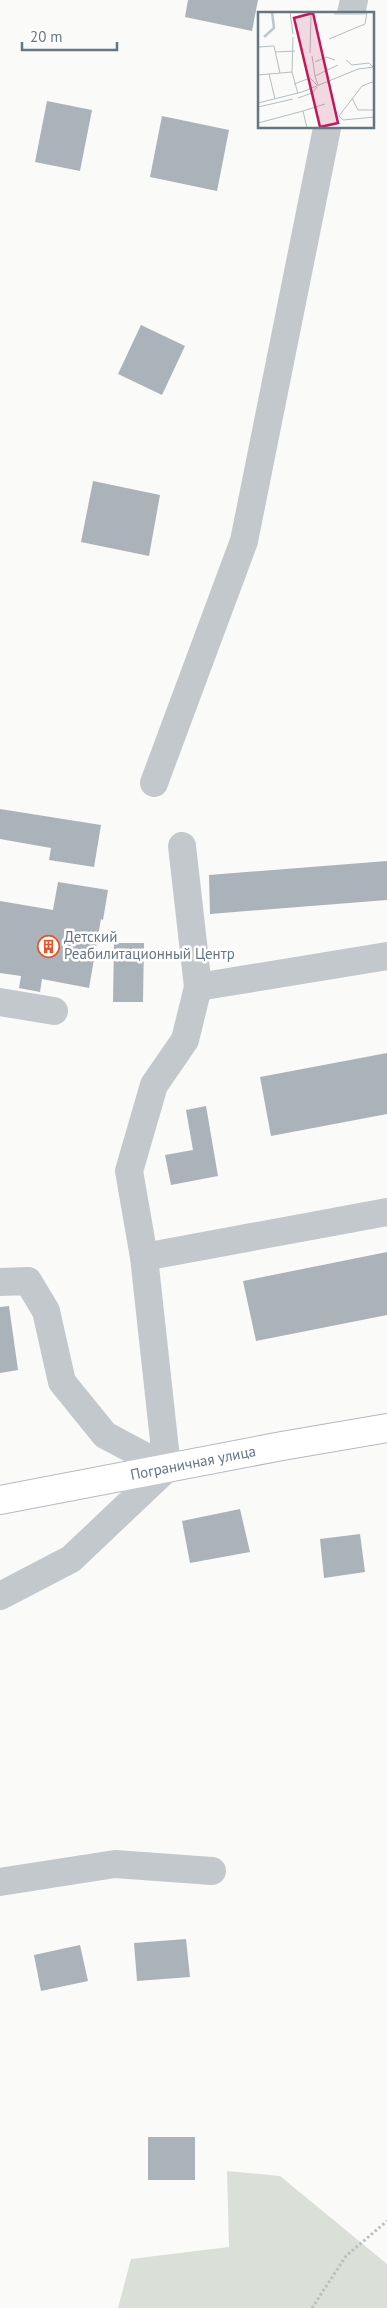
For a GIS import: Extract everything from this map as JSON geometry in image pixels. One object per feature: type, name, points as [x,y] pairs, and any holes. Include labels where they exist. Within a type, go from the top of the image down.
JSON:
[{"type":"main road","name":"Пограничная улица","points":[[0,1500],[387,1428]]},
{"type":"street","points":[[154,783],[244,540],[327,129]]},
{"type":"street","points":[[167,1468],[144,1258],[129,1171],[154,1085],[185,1040],[198,987],[182,846]]},
{"type":"street","points":[[198,987],[387,956]]},
{"type":"street","points":[[0,1002],[54,1011]]},
{"type":"street","points":[[144,1258],[387,1212]]},
{"type":"street","points":[[0,1282],[28,1281],[46,1310],[62,1382],[105,1435],[167,1468]]},
{"type":"street","points":[[0,1596],[71,1559],[167,1468]]},
{"type":"street","points":[[0,1882],[115,1864],[212,1872]]},
{"type":"path","points":[[312,2308],[346,2256],[387,2221]]},
{"type":"shaded area","points":[[227,2171],[280,2176],[387,2264],[387,2308],[118,2308],[131,2259],[229,2247]]},
{"type":"building","points":[[188,0],[258,0],[252,31],[185,17]]},
{"type":"building","points":[[47,101],[92,110],[80,171],[35,162]]},
{"type":"building","points":[[162,116],[229,130],[217,191],[150,177]]},
{"type":"building","points":[[141,325],[185,346],[162,395],[118,374]]},
{"type":"building","points":[[93,481],[160,495],[149,556],[81,542]]},
{"type":"building","points":[[0,809],[101,825],[94,867],[49,860],[51,848],[0,839]]},
{"type":"building","points":[[387,861],[387,900],[210,914],[209,875]]},
{"type":"building","name":"Детский Реабилитационный Центр","points":[[58,882],[108,890],[89,988],[42,979],[40,992],[19,988],[21,976],[0,973],[0,901],[53,910]]},
{"type":"building","points":[[114,943],[144,943],[143,1002],[113,1002]]},
{"type":"building","points":[[387,1053],[387,1114],[271,1136],[260,1077]]},
{"type":"building","points":[[206,1106],[218,1176],[171,1185],[165,1155],[193,1150],[186,1110]]},
{"type":"building","points":[[387,1252],[387,1315],[256,1341],[243,1281]]},
{"type":"building","points":[[9,1306],[18,1370],[0,1373],[0,1307]]},
{"type":"building","points":[[240,1509],[250,1552],[190,1563],[182,1521]]},
{"type":"building","points":[[360,1534],[365,1572],[324,1578],[320,1539]]},
{"type":"building","points":[[186,1939],[190,1977],[137,1981],[134,1943]]},
{"type":"building","points":[[80,1945],[88,1981],[41,1991],[34,1955]]},
{"type":"building","points":[[148,2137],[195,2137],[195,2180],[148,2180]]},
{"type":"place","name":"Детский Реабилитационный Центр","points":[[48,946]]}]
